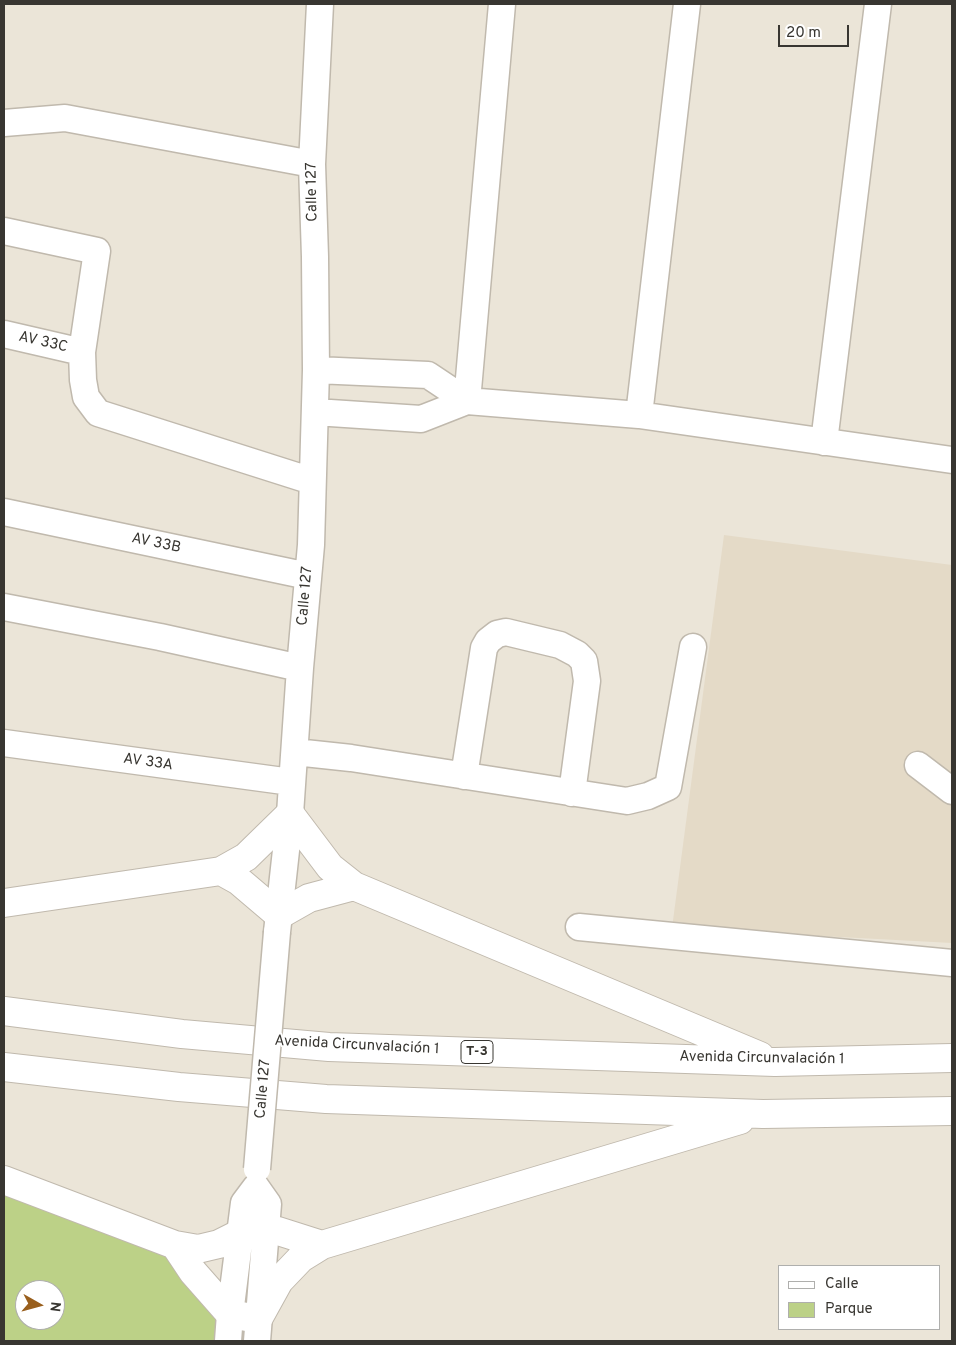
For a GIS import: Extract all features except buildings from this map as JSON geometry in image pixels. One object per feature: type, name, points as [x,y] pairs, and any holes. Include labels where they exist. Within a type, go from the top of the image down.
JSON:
[{"type":"main road","points":[[4,903],[221,871],[246,856],[290,814],[330,867],[354,886],[775,1062]]},
{"type":"main road","points":[[221,871],[239,881],[278,923],[309,898],[354,886]]},
{"type":"main road","name":"Avenida Circunvalación 1","points":[[4,1011],[182,1034],[329,1047],[775,1062],[952,1058]]},
{"type":"main road","points":[[4,1067],[179,1087],[326,1099],[763,1114],[952,1111]]},
{"type":"main road","points":[[175,1245],[193,1272],[230,1314],[257,1330],[279,1281],[301,1258],[322,1245],[763,1114]]},
{"type":"main road","points":[[4,1180],[175,1245],[198,1249],[219,1244],[254,1231],[278,1231],[322,1245]]},
{"type":"street","name":"Calle 127","points":[[254,1231],[268,1204],[257,1178],[278,923],[290,814],[308,576],[316,370],[312,164],[320,4]]},
{"type":"street","points":[[467,401],[502,4]]},
{"type":"street","points":[[639,415],[687,4]]},
{"type":"street","points":[[824,442],[878,4]]},
{"type":"street","points":[[4,123],[65,118],[312,164]]},
{"type":"street","points":[[4,231],[96,251],[82,352],[86,397],[98,413],[312,481]]},
{"type":"street","name":"AV 33C","points":[[4,334],[82,352]]},
{"type":"street","points":[[316,370],[428,375],[467,401]]},
{"type":"street","points":[[315,412],[421,419],[467,401],[639,415],[952,460]]},
{"type":"street","name":"AV 33B","points":[[4,512],[308,576]]},
{"type":"street","points":[[4,607],[160,637],[300,668]]},
{"type":"street","points":[[464,776],[484,648],[488,641],[497,634],[506,632],[560,644],[577,654],[584,661],[587,681],[572,793]]},
{"type":"street","points":[[295,752],[351,758],[626,801],[648,796],[668,787],[694,647]]},
{"type":"street","name":"AV 33A","points":[[4,743],[292,782]]},
{"type":"street","points":[[918,765],[952,791]]},
{"type":"street","points":[[579,927],[952,963]]},
{"type":"street","points":[[228,1341],[230,1314],[254,1231]]},
{"type":"street","points":[[254,1231],[257,1330]]},
{"type":"shaded area","points":[[724,535],[952,565],[952,943],[672,928]]},
{"type":"green space","points":[[4,1180],[140,1231],[193,1272],[228,1341],[4,1341]]}]
